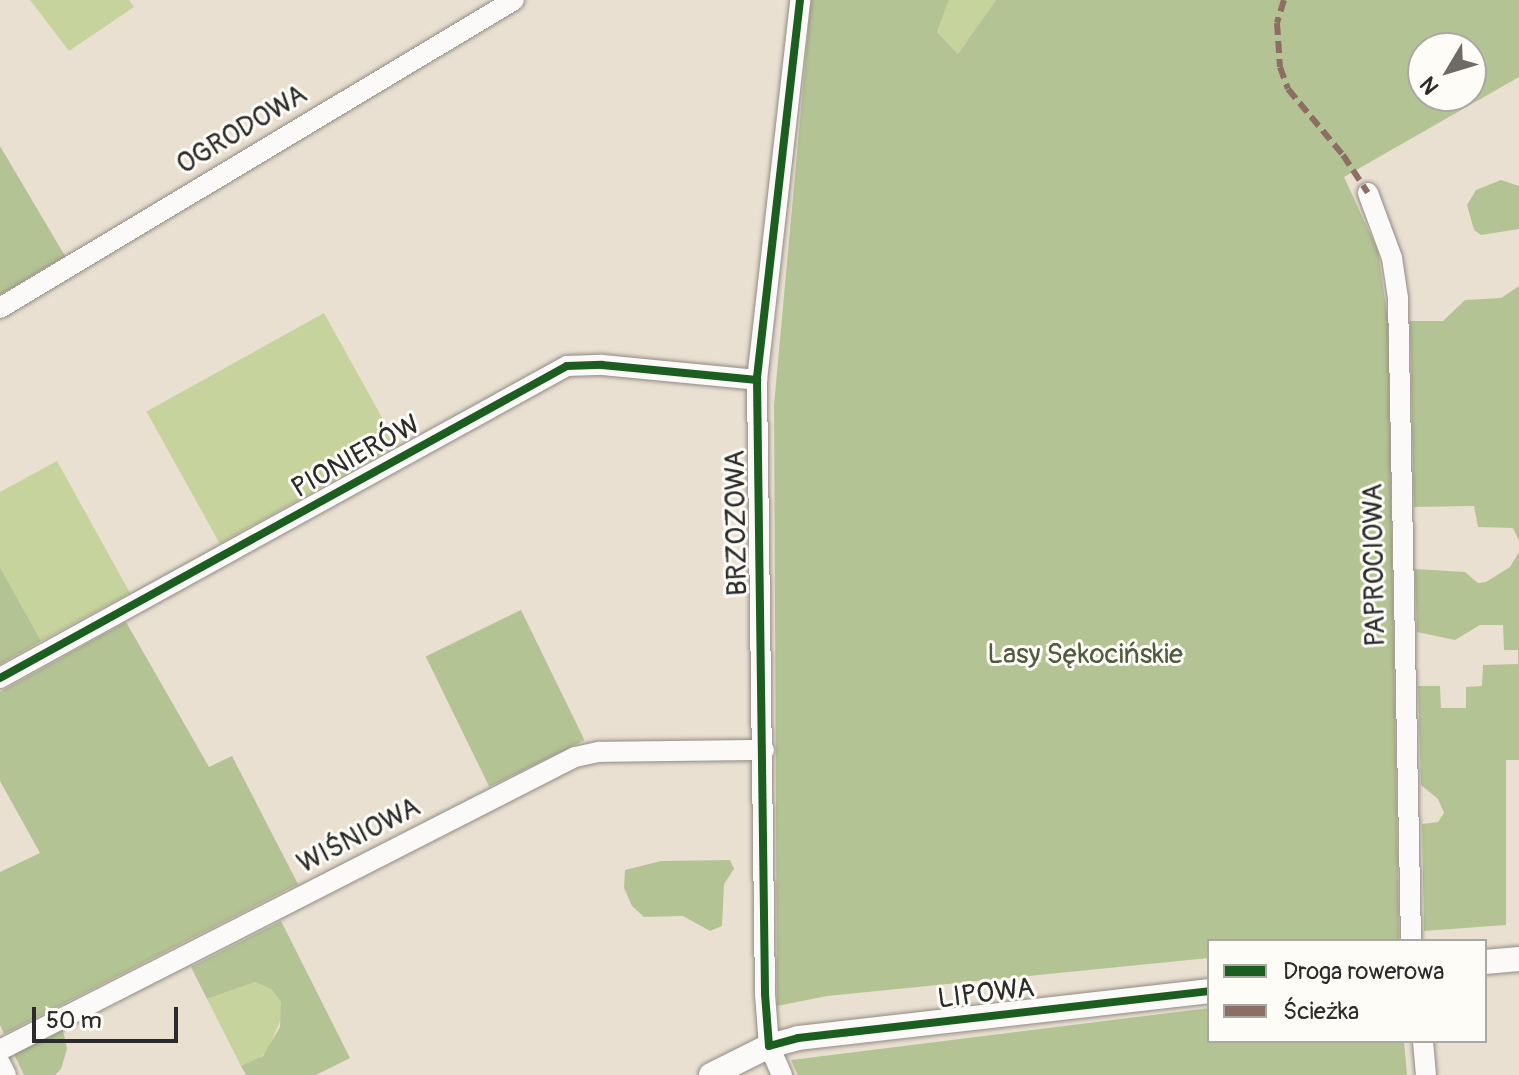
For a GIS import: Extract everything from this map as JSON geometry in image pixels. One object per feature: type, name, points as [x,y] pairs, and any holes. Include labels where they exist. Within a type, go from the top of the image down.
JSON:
[{"type":"street","name":"OGRODOWA","points":[[0,308],[514,0]]},
{"type":"street","name":"BRZOZOWA","points":[[782,1075],[769,1046],[765,994],[757,380],[800,0]]},
{"type":"street","name":"PAPROCIOWA","points":[[1368,193],[1392,258],[1398,298],[1411,939]]},
{"type":"street","name":"PIONIERÓW","points":[[0,678],[567,366],[602,365],[757,380]]},
{"type":"street","name":"WIŚNIOWA","points":[[0,1050],[575,757],[599,752],[764,750]]},
{"type":"street","points":[[1487,962],[1519,959]]},
{"type":"street","name":"LIPOWA","points":[[711,1075],[769,1046],[798,1038],[1207,991]]},
{"type":"street","points":[[1423,1043],[1426,1075]]},
{"type":"street","points":[[0,1063],[6,1075]]},
{"type":"green space","points":[[30,0],[129,0],[134,7],[69,51]]},
{"type":"green space","name":"Lasy Sękocińskie","points":[[811,0],[949,0],[937,32],[958,54],[996,0],[1519,0],[1519,77],[1487,95],[1487,32],[1407,32],[1407,112],[1458,112],[1344,177],[1378,251],[1388,321],[1399,939],[1207,939],[1207,958],[827,996],[777,1006],[774,405]]},
{"type":"green space","points":[[949,0],[996,0],[958,54],[937,32]]},
{"type":"green space","points":[[0,146],[65,256],[0,295]]},
{"type":"green space","points":[[1501,180],[1519,186],[1519,229],[1481,235],[1474,230],[1467,205],[1476,190]]},
{"type":"green space","points":[[1519,286],[1519,541],[1513,528],[1478,527],[1474,506],[1414,507],[1410,321],[1443,321],[1465,300],[1501,298]]},
{"type":"green space","points":[[324,313],[397,445],[220,543],[146,411]]},
{"type":"green space","points":[[57,461],[130,593],[41,641],[0,567],[0,492]]},
{"type":"green space","points":[[1519,552],[1519,760],[1506,760],[1506,925],[1424,931],[1422,824],[1438,822],[1444,813],[1438,799],[1421,785],[1418,686],[1440,686],[1441,708],[1466,708],[1466,687],[1482,686],[1483,665],[1518,664],[1518,650],[1504,650],[1503,625],[1480,625],[1455,640],[1417,632],[1415,569],[1465,572],[1478,583],[1486,582],[1510,567]]},
{"type":"green space","points":[[0,567],[41,641],[0,664]]},
{"type":"green space","points":[[521,610],[585,740],[489,787],[426,656]]},
{"type":"green space","points":[[126,622],[209,767],[232,756],[298,884],[4,1034],[0,1025],[0,872],[40,853],[0,781],[0,692]]},
{"type":"green space","points":[[730,860],[734,869],[724,884],[722,926],[710,931],[683,916],[644,917],[632,906],[624,888],[625,870],[661,861]]},
{"type":"green space","points":[[281,921],[350,1058],[316,1075],[246,1075],[241,1066],[263,1056],[280,1027],[281,1002],[271,989],[255,982],[207,999],[191,967]]},
{"type":"green space","points":[[255,982],[271,989],[281,1002],[283,1014],[268,1050],[256,1061],[241,1066],[207,999]]},
{"type":"green space","points":[[1207,1008],[1207,1043],[1404,1043],[1407,1075],[798,1075],[791,1060]]},
{"type":"green space","points":[[63,1030],[67,1049],[61,1069],[55,1075],[24,1075],[14,1054]]},
{"type":"marked path","points":[[1284,0],[1277,23],[1280,67],[1288,89],[1343,155],[1368,193]]},
{"type":"cycle path","points":[[800,0],[757,380],[765,994],[769,1046],[798,1038],[1207,991]]},
{"type":"cycle path","points":[[0,678],[567,366],[602,365],[757,380]]}]
